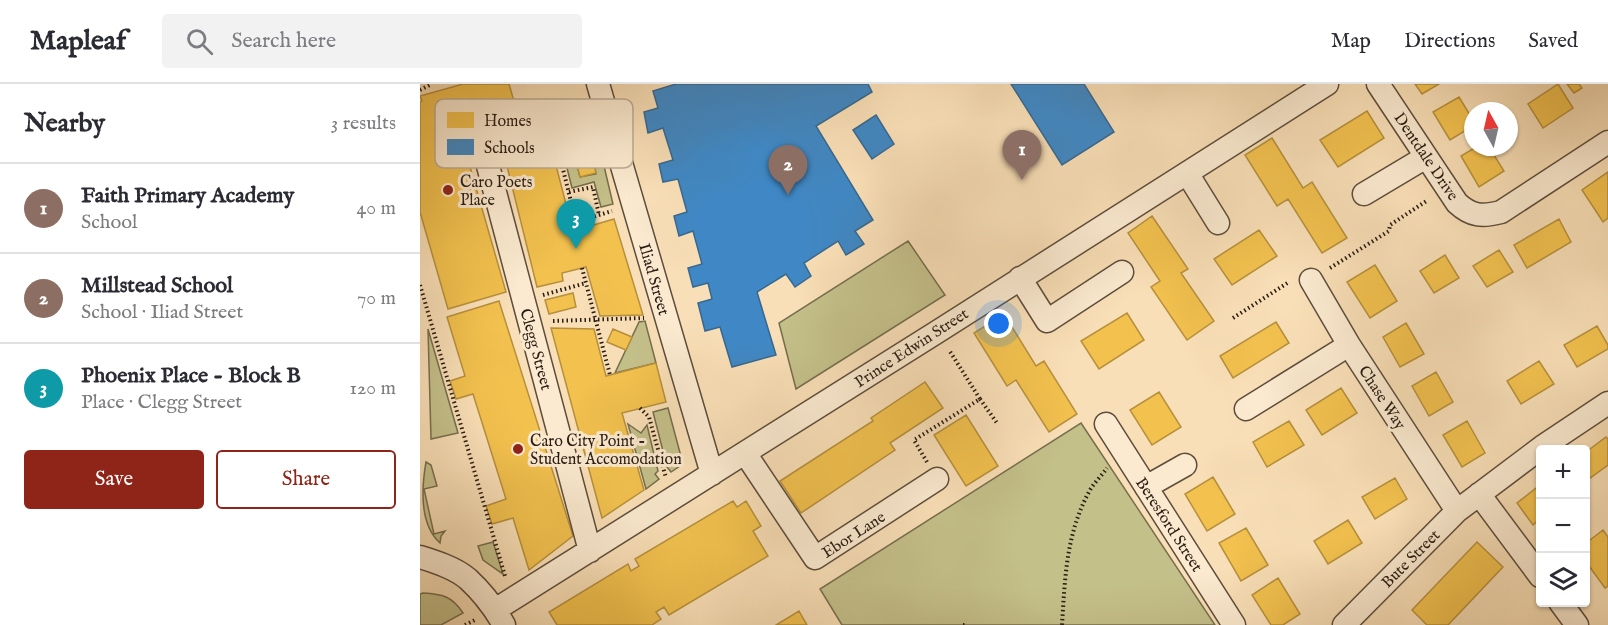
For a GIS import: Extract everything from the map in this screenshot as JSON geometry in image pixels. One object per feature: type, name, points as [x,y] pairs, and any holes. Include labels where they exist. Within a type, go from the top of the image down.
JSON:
[{"type":"street","name":"Iliad Street","points":[[598,84],[602,99]]},
{"type":"street","name":"Prince Edwin Street","points":[[500,617],[591,551],[1327,84]]},
{"type":"street","name":"Dentdale Drive","points":[[1378,84],[1457,203],[1465,211],[1476,214],[1488,215],[1501,212],[1608,142]]},
{"type":"street","points":[[1364,194],[1426,157]]},
{"type":"street","name":"Clegg Street","points":[[489,168],[591,551]]},
{"type":"street","name":"Iliad Street","points":[[622,168],[712,474]]},
{"type":"street","points":[[1187,173],[1218,223]]},
{"type":"street","points":[[1020,278],[1047,321],[1122,272]]},
{"type":"street","name":"Chase Way","points":[[1311,280],[1349,345],[1457,511]]},
{"type":"street","points":[[1246,409],[1349,345]]},
{"type":"street","name":"Bute Street","points":[[1344,625],[1457,511],[1542,447],[1608,403]]},
{"type":"street","name":"Beresford Street","points":[[1106,424],[1234,625]]},
{"type":"street","name":"Ebor Lane","points":[[745,453],[815,558],[937,479]]},
{"type":"street","points":[[1146,488],[1185,465]]},
{"type":"street","points":[[1479,494],[1536,571]]},
{"type":"street","points":[[420,557],[444,565],[468,579],[500,617]]},
{"type":"street","points":[[1563,607],[1577,625]]},
{"type":"path","points":[[420,90],[432,84]]},
{"type":"path","points":[[563,168],[576,222],[633,205]]},
{"type":"path","points":[[569,192],[593,187],[599,215]]},
{"type":"path","points":[[1233,318],[1297,277],[1311,280],[1389,231],[1390,225],[1446,188]]},
{"type":"path","points":[[582,268],[610,375]]},
{"type":"path","points":[[540,296],[586,283]]},
{"type":"path","points":[[420,285],[505,576],[506,584],[500,617]]},
{"type":"path","points":[[547,321],[666,318]]},
{"type":"path","points":[[937,332],[997,423]]},
{"type":"path","points":[[937,479],[914,440],[980,399]]},
{"type":"path","points":[[640,408],[649,417],[672,499]]},
{"type":"path","points":[[1062,625],[1068,550],[1079,515],[1091,489],[1121,448]]},
{"type":"shaded area","points":[[567,168],[578,168],[580,177],[596,174],[595,168],[604,168],[613,204],[601,207],[594,182],[572,188]]},
{"type":"shaded area","points":[[908,241],[945,295],[796,389],[779,323]]},
{"type":"shaded area","points":[[645,321],[656,363],[615,373],[639,322]]},
{"type":"shaded area","points":[[428,329],[458,433],[431,439]]},
{"type":"shaded area","points":[[668,408],[683,464],[671,472],[667,467],[653,412]]},
{"type":"shaded area","points":[[1081,423],[1215,625],[842,625],[820,589]]},
{"type":"shaded area","points":[[628,424],[641,433],[647,425],[658,471],[655,474],[659,479],[646,489]]},
{"type":"shaded area","points":[[426,462],[431,465],[437,486],[424,489],[434,534],[445,531],[440,543],[433,536],[425,517],[423,484]]},
{"type":"shaded area","points":[[493,542],[503,574],[483,560],[478,546]]},
{"type":"shaded area","points":[[420,594],[451,599],[463,613],[441,625],[420,625]]},
{"type":"building: Homes","name":"Caro Poets Place","points":[[463,84],[509,84],[513,99],[435,99],[435,168],[470,168],[506,292],[448,309],[420,212],[420,102],[422,101],[420,96]]},
{"type":"building: Homes","points":[[1415,84],[1439,84],[1422,94]]},
{"type":"building: Homes","points":[[1558,84],[1573,108],[1543,128],[1528,104]]},
{"type":"building: Homes","points":[[1567,84],[1579,84],[1582,88],[1574,93]]},
{"type":"building: Homes","points":[[1459,97],[1464,105],[1464,131],[1450,140],[1433,112]]},
{"type":"building: Homes","points":[[1367,111],[1384,138],[1338,167],[1320,140]]},
{"type":"building: Homes","points":[[1272,138],[1303,188],[1312,182],[1347,238],[1322,253],[1288,199],[1277,206],[1245,155]]},
{"type":"building: Homes","points":[[1464,154],[1495,156],[1504,171],[1479,187],[1461,156]]},
{"type":"building: Homes","points":[[507,168],[557,168],[573,231],[614,219],[643,315],[600,316],[586,267],[562,273],[563,281],[537,287]]},
{"type":"building: Homes","points":[[578,168],[595,168],[596,173],[580,177]]},
{"type":"building: Homes","points":[[1608,172],[1608,218],[1603,222],[1582,190]]},
{"type":"building: Homes","points":[[1152,216],[1188,269],[1181,273],[1214,321],[1187,340],[1151,287],[1160,281],[1128,233]]},
{"type":"building: Homes","points":[[1559,219],[1571,242],[1527,268],[1514,245]]},
{"type":"building: Homes","points":[[1259,230],[1277,256],[1232,285],[1214,259]]},
{"type":"building: Homes","points":[[1499,250],[1513,272],[1487,287],[1473,266]]},
{"type":"building: Homes","points":[[1445,255],[1459,278],[1434,293],[1420,271]]},
{"type":"building: Homes","points":[[1375,265],[1397,301],[1370,318],[1347,282]]},
{"type":"building: Homes","points":[[573,293],[576,307],[549,314],[545,300]]},
{"type":"building: Homes","name":"Caro City Point - Student Accomodation","points":[[499,301],[573,536],[529,570],[513,518],[492,524],[486,506],[506,499],[473,394],[456,399],[450,381],[465,376],[447,317]]},
{"type":"building: Homes","points":[[1127,313],[1144,340],[1099,369],[1081,341]]},
{"type":"building: Homes","points":[[1004,314],[1036,366],[1044,361],[1077,414],[1049,432],[1016,380],[1007,386],[974,333]]},
{"type":"building: Homes","points":[[1276,322],[1289,343],[1233,378],[1220,356]]},
{"type":"building: Homes","points":[[1406,323],[1424,354],[1400,367],[1383,337]]},
{"type":"building: Homes","points":[[1597,326],[1608,349],[1577,367],[1564,345]]},
{"type":"building: Homes","points":[[551,328],[594,329],[606,376],[656,363],[666,402],[622,413],[644,490],[602,518]]},
{"type":"building: Homes","points":[[613,329],[632,337],[626,350],[607,342]]},
{"type":"building: Homes","points":[[1539,361],[1554,384],[1521,404],[1507,381]]},
{"type":"building: Homes","points":[[1436,372],[1453,402],[1429,416],[1412,386]]},
{"type":"building: Homes","points":[[925,382],[943,408],[890,443],[895,450],[801,513],[780,481],[873,421],[871,418]]},
{"type":"building: Homes","points":[[1341,388],[1357,413],[1322,435],[1306,410]]},
{"type":"building: Homes","points":[[1159,392],[1181,427],[1152,445],[1130,410]]},
{"type":"building: Homes","points":[[966,415],[998,466],[966,486],[934,435]]},
{"type":"building: Homes","points":[[1289,421],[1304,445],[1267,467],[1253,442]]},
{"type":"building: Homes","points":[[1467,421],[1485,453],[1462,467],[1443,435]]},
{"type":"building: Homes","points":[[1606,437],[1608,439],[1608,465],[1590,478],[1590,449]]},
{"type":"building: Homes","points":[[1213,477],[1235,514],[1207,531],[1185,494]]},
{"type":"building: Homes","points":[[1395,478],[1407,499],[1375,519],[1362,497]]},
{"type":"building: Homes","points":[[1536,488],[1536,522],[1533,525],[1517,503]]},
{"type":"building: Homes","points":[[733,501],[737,507],[746,501],[761,526],[753,531],[768,556],[669,615],[664,607],[656,612],[661,619],[652,625],[557,625],[549,612],[628,564],[631,571],[639,566],[635,559]]},
{"type":"building: Homes","points":[[1348,520],[1362,543],[1328,564],[1314,541]]},
{"type":"building: Homes","points":[[1246,528],[1268,565],[1241,581],[1219,543]]},
{"type":"building: Homes","points":[[1603,530],[1608,537],[1608,586],[1605,588],[1590,567],[1590,540]]},
{"type":"building: Homes","points":[[1477,542],[1503,567],[1448,625],[1427,625],[1412,610]]},
{"type":"building: Homes","points":[[1278,578],[1300,614],[1283,625],[1271,625],[1252,595]]},
{"type":"building: Homes","points":[[799,611],[807,625],[776,625]]},
{"type":"building: Schools","points":[[676,84],[868,84],[872,92],[816,126],[873,220],[855,231],[864,244],[846,255],[838,241],[804,263],[811,276],[795,287],[786,274],[757,292],[776,355],[732,367],[720,327],[705,331],[698,303],[712,299],[708,283],[693,287],[688,268],[702,264],[693,231],[679,236],[674,216],[687,212],[678,179],[663,182],[659,164],[673,160],[663,128],[648,133],[644,112],[658,108],[653,91]]},
{"type":"building: Schools","points":[[1011,84],[1084,84],[1114,132],[1062,165]]},
{"type":"building: Schools","points":[[876,115],[894,144],[872,159],[853,130]]},
{"type":"place","name":"Faith Primary Academy","points":[[1022,180]]},
{"type":"place","name":"Caro Poets Place","points":[[448,190]]},
{"type":"place","name":"Millstead School","points":[[788,195]]},
{"type":"place","name":"Phoenix Place - Block B","points":[[576,249]]},
{"type":"place","name":"Caro City Point - Student Accomodation","points":[[518,449]]}]
